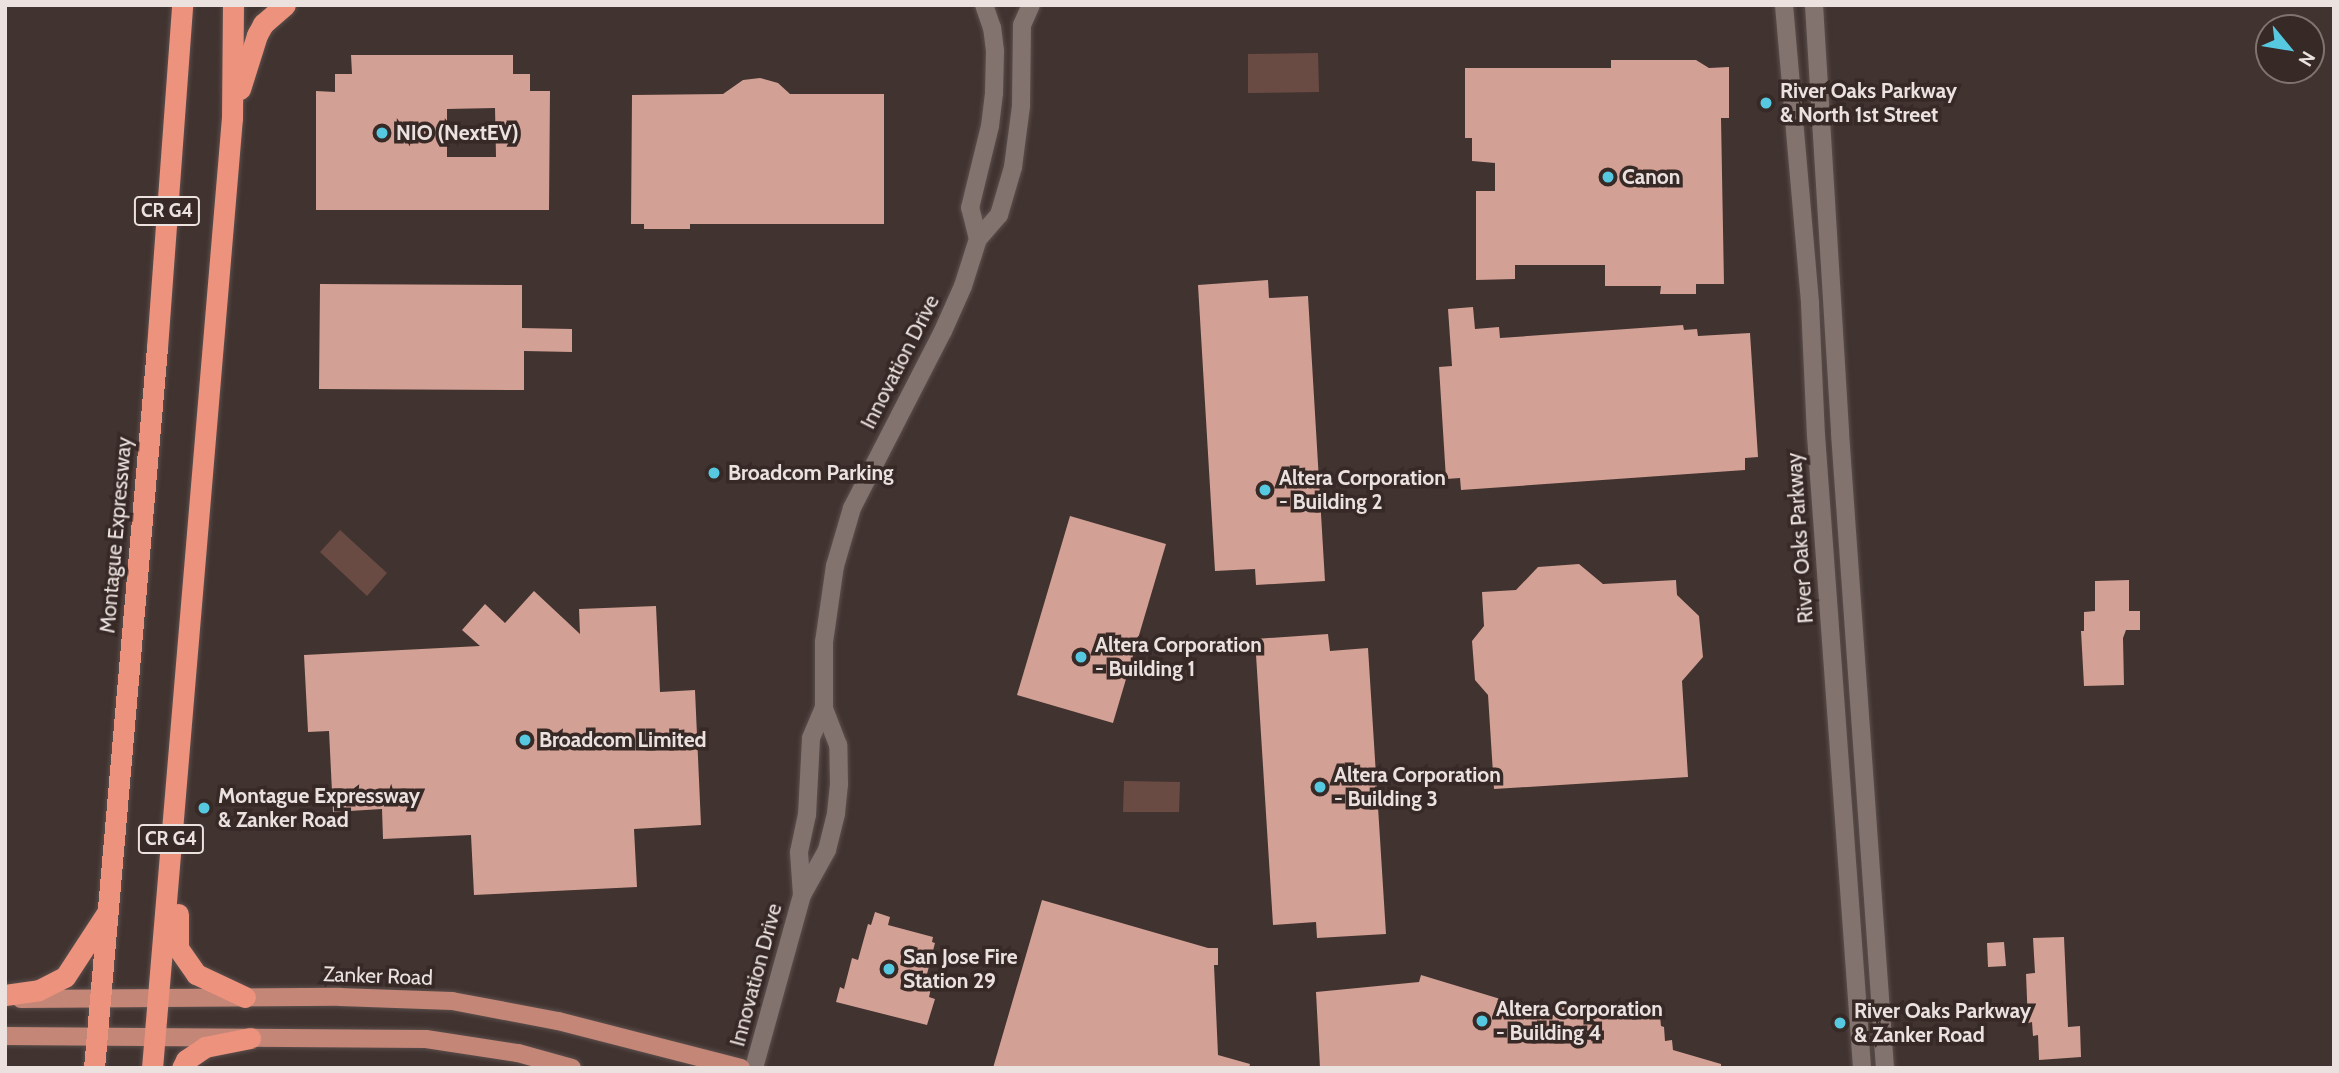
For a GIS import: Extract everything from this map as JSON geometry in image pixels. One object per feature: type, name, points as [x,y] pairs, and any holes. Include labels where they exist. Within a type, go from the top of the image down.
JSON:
[{"type":"highway","name":"Montague Expressway","points":[[94,1068],[110,906],[183,5]]},
{"type":"highway","name":"CR G4","points":[[152,1068],[232,118],[233,5]]},
{"type":"highway","points":[[232,118],[249,53],[257,35],[263,24],[285,5]]},
{"type":"highway","points":[[172,827],[182,865],[176,930],[182,958],[195,974],[245,997]]},
{"type":"highway","points":[[5,997],[39,990],[65,977],[110,906]]},
{"type":"highway","points":[[182,1068],[186,1060],[205,1047],[250,1038]]},
{"type":"main road","name":"Zanker Road","points":[[5,997],[404,998],[452,1001],[545,1018],[741,1068]]},
{"type":"main road","points":[[5,1037],[426,1039],[518,1053],[572,1068]]},
{"type":"street","name":"Innovation Drive","points":[[978,239],[970,208],[990,126],[995,65],[992,27],[984,5]]},
{"type":"street","name":"Innovation Drive","points":[[754,1068],[802,895],[827,850],[839,784],[838,745],[824,708],[824,642],[829,600],[852,508],[943,331],[963,286],[978,239],[999,215],[1013,167],[1021,106],[1022,25],[1031,5]]},
{"type":"street","name":"River Oaks Parkway","points":[[1784,5],[1810,304],[1816,435],[1862,1068]]},
{"type":"street","points":[[1814,5],[1840,433],[1885,1068]]},
{"type":"street","name":"Innovation Drive","points":[[802,895],[799,852],[807,815],[811,738],[824,708]]},
{"type":"street","points":[[1853,963],[1877,961]]},
{"type":"shaded area","points":[[1318,53],[1319,92],[1248,93],[1248,54]]},
{"type":"shaded area","points":[[340,530],[387,573],[367,596],[320,552]]},
{"type":"shaded area","points":[[1124,781],[1180,782],[1179,812],[1123,812]]},
{"type":"building","name":"NIO (NextEV)","points":[[351,55],[513,55],[513,74],[530,74],[530,91],[550,91],[549,210],[316,210],[316,91],[335,92],[335,74],[352,74]],"holes":[[[495,108],[496,157],[447,157],[447,109]]]},
{"type":"building","name":"Canon","points":[[1611,60],[1696,60],[1709,68],[1729,67],[1729,118],[1721,118],[1724,284],[1696,284],[1696,294],[1660,294],[1661,286],[1605,286],[1605,265],[1515,265],[1515,279],[1476,280],[1476,191],[1495,191],[1495,163],[1472,161],[1472,138],[1465,138],[1465,68],[1611,68]]},
{"type":"building","points":[[760,78],[778,83],[790,94],[884,94],[884,224],[690,224],[690,229],[644,229],[644,224],[631,224],[632,95],[723,94],[743,80]]},
{"type":"building","name":"Altera Corporation - Building 2","points":[[1268,280],[1269,298],[1308,296],[1325,581],[1256,585],[1255,569],[1215,571],[1198,285]]},
{"type":"building","points":[[320,284],[522,285],[522,328],[572,329],[572,352],[524,351],[524,390],[319,389]]},
{"type":"building","points":[[1473,307],[1475,329],[1499,327],[1500,338],[1683,325],[1684,330],[1697,329],[1698,336],[1750,333],[1758,457],[1745,458],[1745,470],[1461,490],[1460,478],[1446,479],[1439,367],[1452,366],[1448,309]]},
{"type":"building","name":"Altera Corporation - Building 1","points":[[1070,516],[1166,544],[1113,723],[1017,695]]},
{"type":"building","points":[[1579,564],[1603,584],[1676,580],[1677,595],[1699,616],[1703,657],[1682,681],[1688,777],[1494,789],[1488,695],[1475,680],[1472,641],[1484,626],[1482,592],[1516,590],[1538,567]]},
{"type":"building","points":[[2129,580],[2129,611],[2140,611],[2140,630],[2126,630],[2123,638],[2124,685],[2084,686],[2081,631],[2084,631],[2084,612],[2095,611],[2095,581]]},
{"type":"building","points":[[534,591],[580,634],[579,609],[656,606],[660,692],[695,690],[701,825],[634,829],[637,887],[474,895],[471,835],[383,839],[382,809],[333,812],[329,731],[308,732],[304,655],[480,646],[462,630],[485,604],[505,623]]},
{"type":"building","name":"Altera Corporation - Building 3","points":[[1328,634],[1330,651],[1368,648],[1386,934],[1317,938],[1316,922],[1273,925],[1255,639]]},
{"type":"building","points":[[1042,900],[1208,948],[1218,948],[1218,965],[1214,965],[1218,1055],[1250,1064],[1249,1068],[993,1068]]},
{"type":"building","name":"San Jose Fire Station 29","points":[[875,912],[890,917],[888,925],[933,937],[932,942],[935,943],[926,978],[933,980],[929,997],[935,999],[927,1025],[836,1002],[840,987],[844,989],[852,958],[858,960],[868,924],[871,925]]},
{"type":"building","points":[[2064,937],[2068,1027],[2080,1026],[2081,1057],[2039,1060],[2038,1035],[2033,1036],[2032,1022],[2028,1023],[2026,974],[2035,973],[2033,938]]},
{"type":"building","points":[[2004,942],[2006,966],[1988,967],[1987,943]]},
{"type":"building","name":"Altera Corporation - Building 4","points":[[1421,975],[1557,1016],[1559,1007],[1592,1005],[1631,1017],[1630,1006],[1659,1005],[1665,1041],[1672,1040],[1673,1050],[1721,1064],[1721,1068],[1320,1068],[1316,992],[1419,982]]},
{"type":"place","name":"River Oaks Parkway & North 1st Street","points":[[1766,103]]},
{"type":"place","name":"NIO (NextEV)","points":[[382,133]]},
{"type":"place","name":"Canon","points":[[1608,177]]},
{"type":"place","name":"Broadcom Parking","points":[[714,473]]},
{"type":"place","name":"Altera Corporation - Building 2","points":[[1265,490]]},
{"type":"place","name":"Altera Corporation - Building 1","points":[[1081,657]]},
{"type":"place","name":"Broadcom Limited","points":[[525,740]]},
{"type":"place","name":"Altera Corporation - Building 3","points":[[1320,787]]},
{"type":"place","name":"Montague Expressway & Zanker Road","points":[[204,808]]},
{"type":"place","name":"San Jose Fire Station 29","points":[[889,969]]},
{"type":"place","name":"Altera Corporation - Building 4","points":[[1482,1021]]},
{"type":"place","name":"River Oaks Parkway & Zanker Road","points":[[1840,1023]]}]
